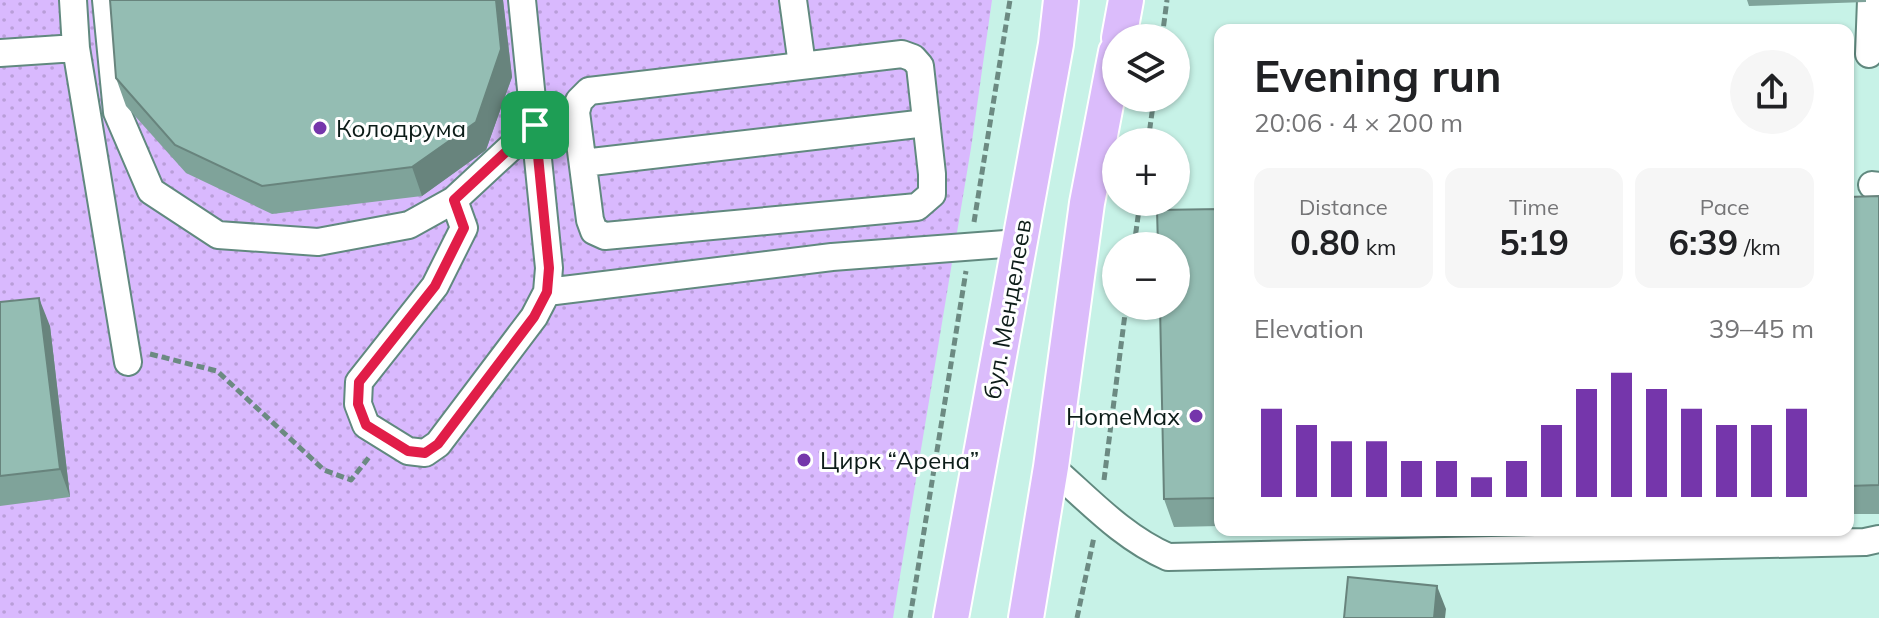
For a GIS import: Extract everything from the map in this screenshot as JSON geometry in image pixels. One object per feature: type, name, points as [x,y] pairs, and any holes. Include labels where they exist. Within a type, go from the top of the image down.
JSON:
[{"type":"main road","points":[[1122,24],[1126,0]]},
{"type":"main road","name":"бул. Менделеев","points":[[951,618],[1019,243],[1056,3]]},
{"type":"main road","points":[[1026,618],[1051,467],[1087,203],[1104,112]]},
{"type":"street","points":[[73,0],[76,48],[127,355]]},
{"type":"street","points":[[106,0],[117,112],[151,191],[218,235],[318,242],[409,225],[454,200],[535,125]]},
{"type":"street","points":[[454,200],[464,228],[435,286],[359,382],[358,404],[366,425],[408,451],[425,453],[438,444],[534,317],[547,292],[549,268],[522,0]]},
{"type":"street","points":[[793,0],[802,65]]},
{"type":"street","points":[[1869,54],[1871,0]]},
{"type":"street","points":[[0,53],[76,48]]},
{"type":"street","points":[[902,54],[913,58],[920,66],[932,194],[917,207],[605,236],[594,231],[576,112],[579,101],[589,91],[802,65],[902,54]]},
{"type":"street","points":[[583,163],[926,123]]},
{"type":"street","points":[[547,292],[832,257],[1019,243]]},
{"type":"street","points":[[1051,467],[1115,526],[1144,546],[1168,557],[1865,542],[1879,539]]},
{"type":"path","points":[[910,618],[1010,0]]},
{"type":"path","points":[[1164,24],[1167,0]]},
{"type":"path","points":[[1077,618],[1100,509],[1124,320]]},
{"type":"path","points":[[127,355],[217,371],[324,470],[351,480],[384,437]]},
{"type":"shaded area","points":[[0,0],[992,0],[971,148],[893,618],[0,618]]},
{"type":"building","name":"Колодрума","points":[[110,0],[496,0],[501,49],[476,122],[412,167],[262,186],[175,145],[116,78]]},
{"type":"building","points":[[1879,196],[1879,485],[1854,486],[1854,197]]},
{"type":"building","name":"HomeMax","points":[[1190,209],[1214,209],[1214,498],[1164,499],[1160,320],[1190,320],[1190,232],[1158,232],[1157,216],[1190,216]]},
{"type":"building","points":[[39,298],[60,469],[0,476],[0,302]]},
{"type":"building","points":[[1348,577],[1437,586],[1434,618],[1344,618]]},
{"type":"place","name":"Колодрума","points":[[320,128]]},
{"type":"place","name":"HomeMax","points":[[1196,416]]},
{"type":"place","name":"Цирк “Арена”","points":[[804,460]]},
{"type":"route","points":[[535,125],[549,268],[547,292],[534,317],[438,444],[425,453],[408,451],[366,425],[358,404],[359,382],[435,286],[464,228],[454,200],[535,125]]}]
